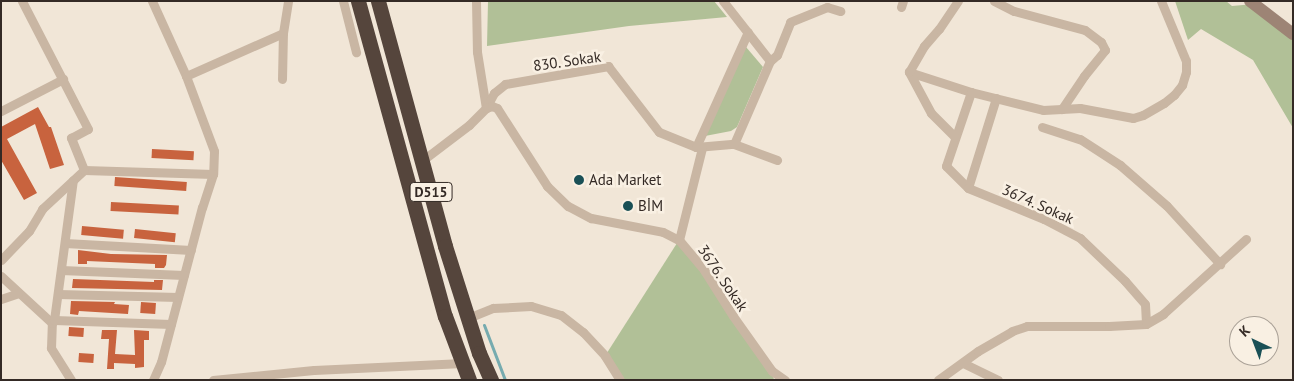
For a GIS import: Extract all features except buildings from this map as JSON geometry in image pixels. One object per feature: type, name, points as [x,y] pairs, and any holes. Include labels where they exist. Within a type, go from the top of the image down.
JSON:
[{"type":"highway","name":"D515","points":[[358,1],[445,316],[469,380]]},
{"type":"highway","name":"D515","points":[[378,1],[445,246],[468,318],[491,380]]},
{"type":"street","points":[[22,1],[88,129],[71,138],[84,170]]},
{"type":"street","points":[[152,1],[186,76],[214,152],[214,174],[184,275],[162,362],[153,380]]},
{"type":"street","points":[[282,79],[283,33],[288,1]]},
{"type":"street","points":[[343,1],[356,52]]},
{"type":"street","points":[[423,160],[469,125],[486,108],[480,82],[477,52],[476,1]]},
{"type":"street","points":[[723,1],[770,61]]},
{"type":"street","points":[[909,72],[924,46],[939,29],[958,1]]},
{"type":"street","points":[[994,1],[1014,11],[1085,30],[1101,42],[1105,50],[1084,76],[1062,109]]},
{"type":"street","points":[[909,72],[971,92],[1043,110],[1080,108],[1133,118],[1154,110],[1174,95],[1182,85],[1186,72],[1186,60],[1161,1]]},
{"type":"street","points":[[1253,2],[1293,34]]},
{"type":"street","points":[[734,144],[770,61],[777,55],[790,22],[828,7],[840,11]]},
{"type":"street","points":[[680,240],[699,147],[748,32]]},
{"type":"street","points":[[186,76],[283,33]]},
{"type":"street","name":"830. Sokak","points":[[486,108],[494,93],[504,84],[608,66],[659,132],[699,147],[734,144],[777,160]]},
{"type":"street","points":[[909,72],[930,113],[955,137]]},
{"type":"street","points":[[1,111],[63,78]]},
{"type":"street","points":[[971,92],[946,166],[968,188],[996,98]]},
{"type":"street","name":"3676. Sokak","points":[[486,108],[492,106],[502,113],[547,186],[568,206],[591,218],[663,232],[680,240],[704,270],[732,316],[773,375],[785,380]]},
{"type":"street","points":[[1042,127],[1080,139],[1120,165],[1167,206],[1220,264]]},
{"type":"street","points":[[1,260],[29,231],[42,209],[84,170],[214,174]]},
{"type":"street","points":[[71,380],[51,348],[53,321],[73,180]]},
{"type":"street","name":"3674. Sokak","points":[[968,188],[1044,219],[1080,238],[1125,281],[1145,304],[1146,324]]},
{"type":"street","points":[[938,380],[978,351],[1012,331],[1027,326],[1146,324],[1163,314],[1246,239]]},
{"type":"street","points":[[65,243],[191,250]]},
{"type":"street","points":[[61,270],[184,275]]},
{"type":"street","points":[[1,276],[18,293],[53,321],[171,324]]},
{"type":"street","points":[[1,299],[18,293]]},
{"type":"street","points":[[58,294],[178,298]]},
{"type":"street","points":[[468,318],[493,308],[531,306],[561,315],[583,332],[605,356],[620,380]]},
{"type":"street","points":[[213,380],[463,363]]},
{"type":"street","points":[[963,363],[998,380]]},
{"type":"green space","points":[[488,1],[714,1],[727,17],[629,26],[487,46]]},
{"type":"green space","points":[[1175,1],[1226,1],[1232,6],[1254,4],[1293,34],[1293,128],[1253,60],[1201,29],[1188,40]]},
{"type":"green space","points":[[746,47],[763,67],[737,127],[731,131],[705,136]]},
{"type":"green space","points":[[679,240],[772,371],[774,380],[620,380],[605,356]]},
{"type":"waterway","points":[[484,325],[505,380]]},
{"type":"place","name":"Ada Market","points":[[579,180]]},
{"type":"place","name":"BİM","points":[[628,206]]}]
